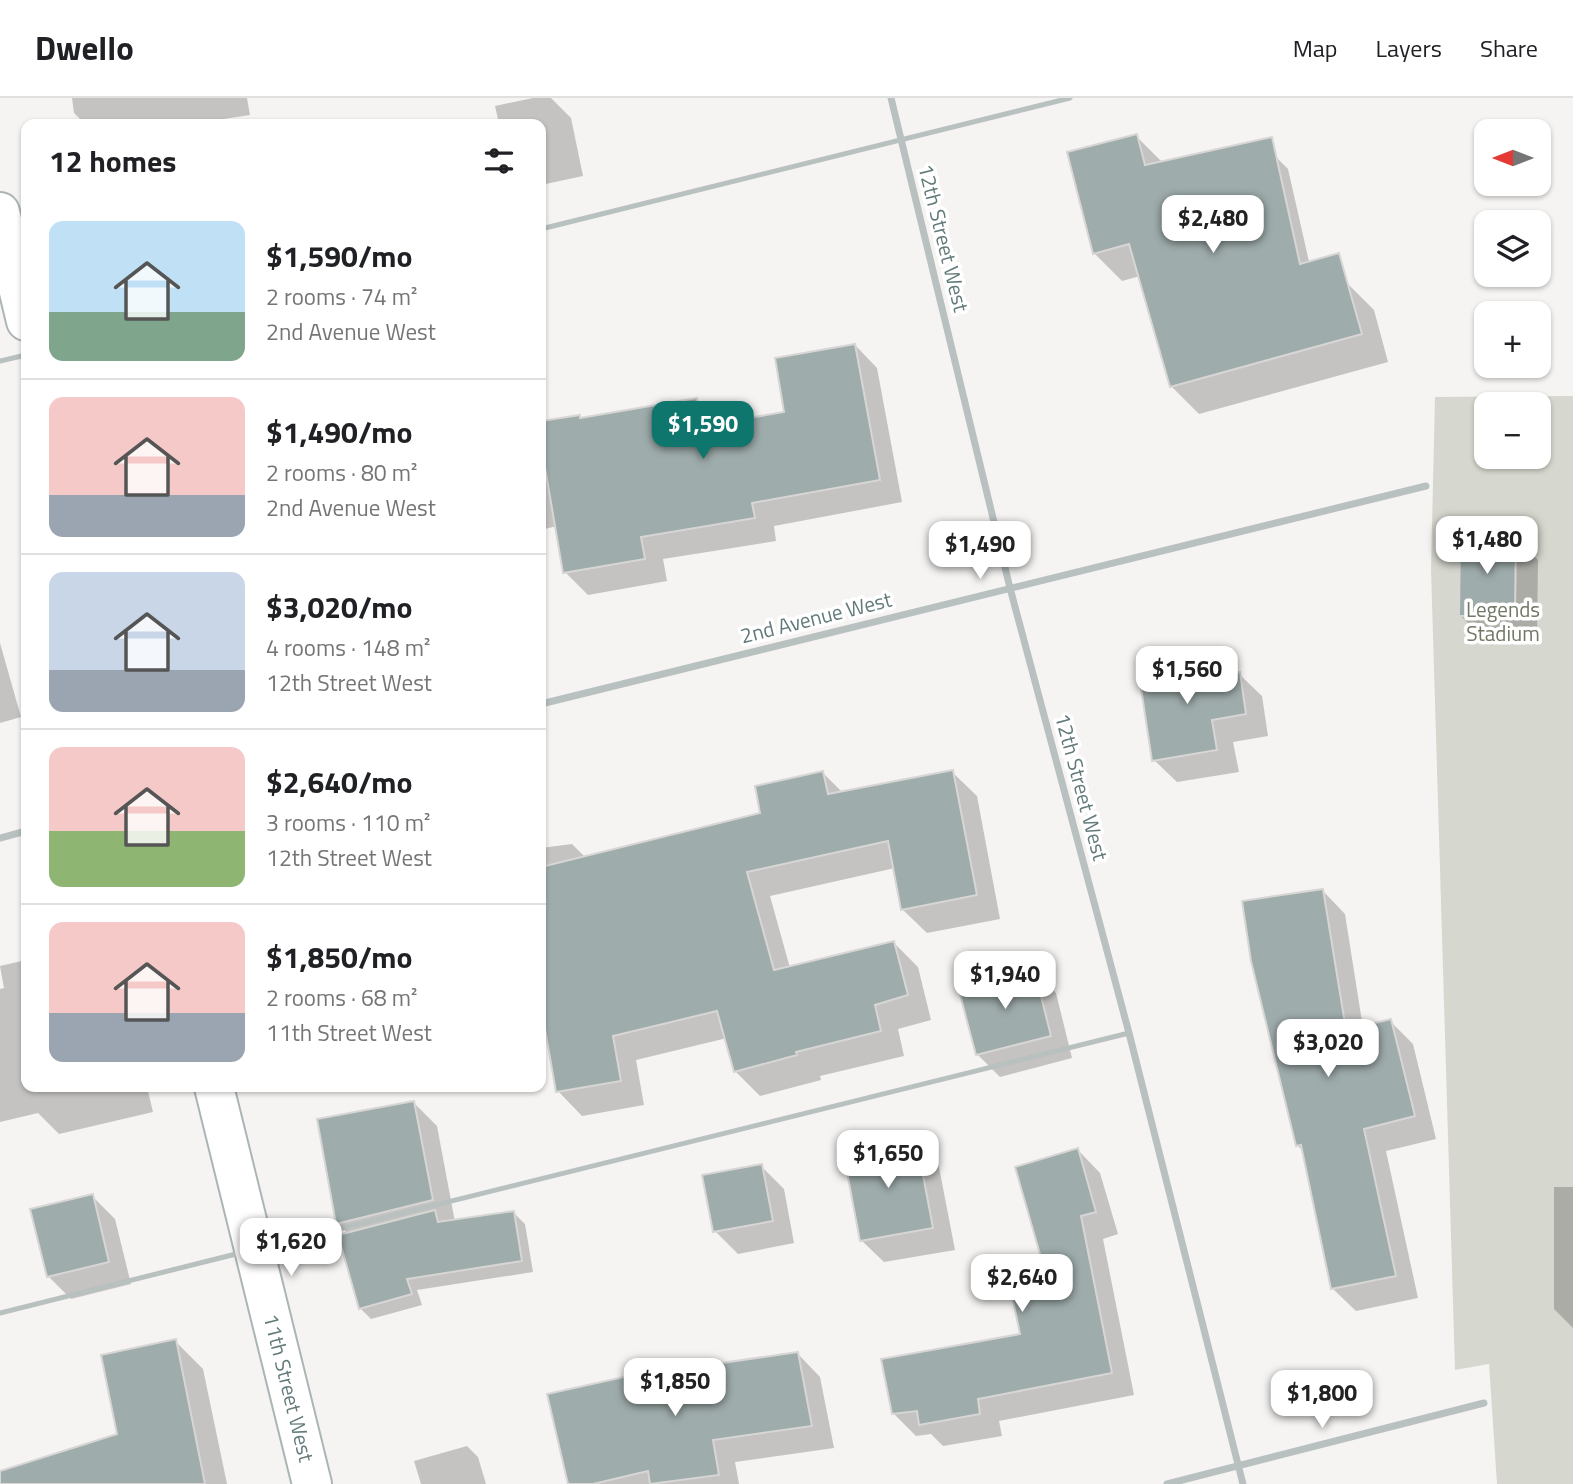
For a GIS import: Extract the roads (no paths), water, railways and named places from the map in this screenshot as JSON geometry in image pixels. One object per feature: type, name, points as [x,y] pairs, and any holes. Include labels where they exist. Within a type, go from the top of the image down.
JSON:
[{"type":"street","name":"12th Street West","points":[[891,98],[1010,588],[1129,1033],[1243,1484]]},
{"type":"street","points":[[0,212],[21,300]]},
{"type":"street","name":"2nd Avenue West","points":[[546,703],[1426,486]]},
{"type":"street","points":[[0,838],[21,832]]},
{"type":"street","name":"11th Street West","points":[[215,1092],[312,1484]]},
{"type":"street","points":[[1167,1484],[1484,1403]]},
{"type":"lane","points":[[546,228],[1070,98]]},
{"type":"lane","points":[[0,361],[21,356]]},
{"type":"lane","points":[[0,1313],[1129,1033]]},
{"type":"park label","name":"Legends Stadium","points":[[1503,622]]}]
